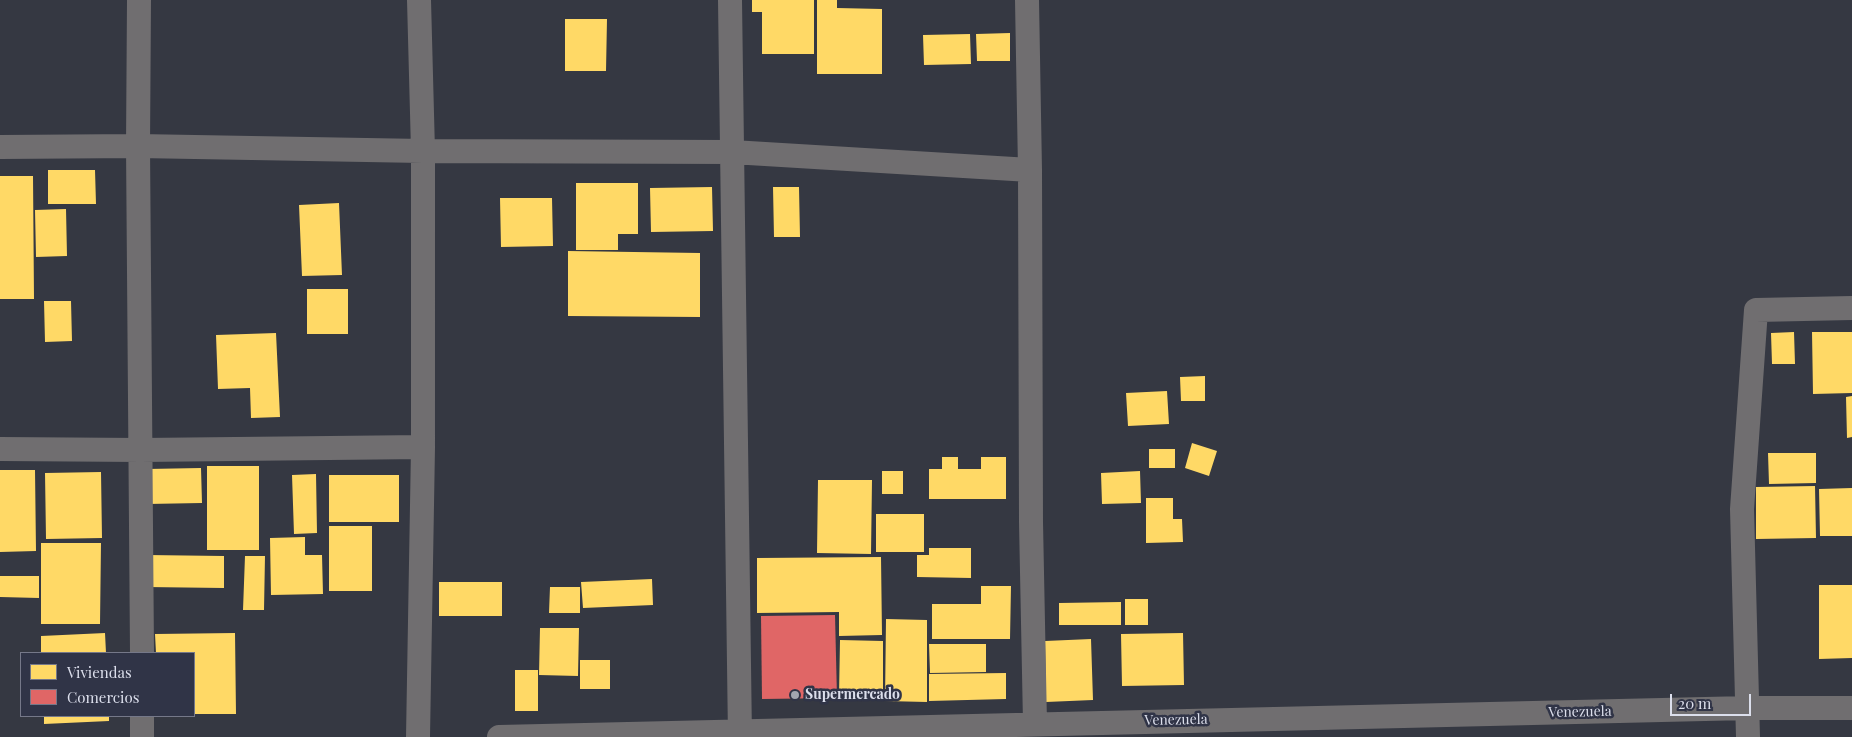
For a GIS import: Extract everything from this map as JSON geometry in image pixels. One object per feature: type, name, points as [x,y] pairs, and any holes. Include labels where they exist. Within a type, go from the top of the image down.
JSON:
[{"type":"street","points":[[139,0],[138,146],[142,652]]},
{"type":"street","points":[[418,737],[423,447],[423,150],[420,0]]},
{"type":"street","points":[[730,0],[740,735]]},
{"type":"street","points":[[1026,0],[1030,170],[1031,513],[1035,723]]},
{"type":"street","points":[[0,147],[138,146],[732,152],[1030,170]]},
{"type":"street","points":[[1748,737],[1742,509],[1756,310],[1852,308]]},
{"type":"street","points":[[0,449],[141,450],[423,447]]},
{"type":"street","name":"Venezuela","points":[[499,737],[740,735],[1035,723],[1748,708],[1852,708]]},
{"type":"street","points":[[142,717],[142,737]]},
{"type":"building: Viviendas","points":[[752,0],[814,0],[814,54],[762,54],[762,12],[752,12]]},
{"type":"building: Viviendas","points":[[817,0],[837,0],[837,8],[882,9],[882,74],[817,74]]},
{"type":"building: Viviendas","points":[[565,19],[607,19],[606,71],[565,71]]},
{"type":"building: Viviendas","points":[[1010,33],[1010,61],[977,61],[976,34]]},
{"type":"building: Viviendas","points":[[970,34],[971,64],[924,65],[923,35]]},
{"type":"building: Viviendas","points":[[48,170],[95,170],[96,204],[48,204]]},
{"type":"building: Viviendas","points":[[0,176],[33,176],[34,299],[0,299]]},
{"type":"building: Viviendas","points":[[576,183],[638,183],[638,234],[618,234],[618,250],[576,250]]},
{"type":"building: Viviendas","points":[[712,187],[713,231],[651,232],[650,188]]},
{"type":"building: Viviendas","points":[[773,187],[799,187],[800,237],[774,237]]},
{"type":"building: Viviendas","points":[[500,198],[552,198],[553,246],[501,247]]},
{"type":"building: Viviendas","points":[[339,203],[342,275],[302,276],[299,205]]},
{"type":"building: Viviendas","points":[[66,209],[67,256],[36,257],[35,210]]},
{"type":"building: Viviendas","points":[[568,251],[700,253],[700,317],[568,316]]},
{"type":"building: Viviendas","points":[[307,289],[348,289],[348,334],[307,334]]},
{"type":"building: Viviendas","points":[[44,301],[71,301],[72,341],[45,342]]},
{"type":"building: Viviendas","points":[[1794,332],[1795,364],[1772,364],[1771,333]]},
{"type":"building: Viviendas","points":[[1812,332],[1852,332],[1852,393],[1813,394]]},
{"type":"building: Viviendas","points":[[276,333],[280,417],[251,418],[250,388],[218,389],[216,335]]},
{"type":"building: Viviendas","points":[[1205,376],[1205,401],[1181,401],[1180,377]]},
{"type":"building: Viviendas","points":[[1167,391],[1169,424],[1128,426],[1126,393]]},
{"type":"building: Viviendas","points":[[1852,396],[1852,437],[1847,438],[1846,397]]},
{"type":"building: Viviendas","points":[[1192,443],[1217,451],[1209,476],[1185,468]]},
{"type":"building: Viviendas","points":[[1149,449],[1175,449],[1175,468],[1149,468]]},
{"type":"building: Viviendas","points":[[1768,453],[1816,453],[1816,483],[1769,484]]},
{"type":"building: Viviendas","points":[[942,457],[958,457],[958,469],[981,469],[981,457],[1006,457],[1006,499],[929,499],[929,469],[942,469]]},
{"type":"building: Viviendas","points":[[207,466],[259,466],[259,550],[207,550]]},
{"type":"building: Viviendas","points":[[201,468],[202,503],[147,504],[147,469]]},
{"type":"building: Viviendas","points":[[0,470],[35,470],[36,551],[0,552]]},
{"type":"building: Viviendas","points":[[882,471],[903,471],[903,494],[882,494]]},
{"type":"building: Viviendas","points":[[1140,471],[1141,503],[1102,504],[1101,473]]},
{"type":"building: Viviendas","points":[[101,472],[102,538],[46,539],[45,473]]},
{"type":"building: Viviendas","points":[[316,474],[317,533],[294,534],[292,475]]},
{"type":"building: Viviendas","points":[[329,475],[399,475],[399,522],[329,522]]},
{"type":"building: Viviendas","points":[[818,480],[872,480],[871,554],[817,553]]},
{"type":"building: Viviendas","points":[[1815,486],[1816,538],[1756,539],[1756,487]]},
{"type":"building: Viviendas","points":[[1852,488],[1852,536],[1820,536],[1819,489]]},
{"type":"building: Viviendas","points":[[1146,498],[1173,498],[1173,519],[1182,519],[1183,542],[1146,543]]},
{"type":"building: Viviendas","points":[[876,514],[924,514],[924,552],[876,552]]},
{"type":"building: Viviendas","points":[[329,526],[372,526],[372,591],[329,591]]},
{"type":"building: Viviendas","points":[[305,537],[305,555],[322,555],[323,594],[271,595],[270,538]]},
{"type":"building: Viviendas","points":[[41,543],[101,543],[100,624],[41,624]]},
{"type":"building: Viviendas","points":[[929,548],[971,548],[971,578],[917,577],[917,555],[929,555]]},
{"type":"building: Viviendas","points":[[147,555],[224,556],[224,588],[146,587]]},
{"type":"building: Viviendas","points":[[245,556],[265,556],[264,610],[243,610]]},
{"type":"building: Viviendas","points":[[881,557],[882,635],[839,636],[839,612],[757,613],[757,558]]},
{"type":"building: Viviendas","points":[[0,576],[39,576],[39,598],[0,597]]},
{"type":"building: Viviendas","points":[[652,579],[653,605],[583,608],[581,582]]},
{"type":"building: Viviendas","points":[[439,582],[502,582],[502,616],[439,616]]},
{"type":"building: Viviendas","points":[[1819,585],[1852,585],[1852,658],[1819,659]]},
{"type":"building: Viviendas","points":[[981,586],[1011,586],[1010,639],[932,639],[932,604],[981,604]]},
{"type":"building: Viviendas","points":[[550,587],[580,587],[580,613],[549,613]]},
{"type":"building: Viviendas","points":[[1125,599],[1148,599],[1148,625],[1125,625]]},
{"type":"building: Viviendas","points":[[1121,602],[1121,625],[1059,625],[1059,603]]},
{"type":"building: Viviendas","points":[[886,619],[927,620],[927,702],[885,701]]},
{"type":"building: Viviendas","points":[[540,628],[579,628],[578,676],[539,675]]},
{"type":"building: Viviendas","points":[[105,633],[106,652],[41,652],[41,636]]},
{"type":"building: Viviendas","points":[[235,633],[236,714],[195,714],[195,652],[156,652],[155,634]]},
{"type":"building: Viviendas","points":[[1183,633],[1184,685],[1122,686],[1121,634]]},
{"type":"building: Viviendas","points":[[1091,639],[1093,700],[1046,702],[1045,641]]},
{"type":"building: Viviendas","points":[[840,640],[883,641],[883,697],[839,696]]},
{"type":"building: Viviendas","points":[[929,644],[986,644],[986,672],[930,673]]},
{"type":"building: Viviendas","points":[[580,660],[610,660],[610,689],[580,689]]},
{"type":"building: Viviendas","points":[[515,670],[538,670],[538,711],[515,711]]},
{"type":"building: Viviendas","points":[[1006,673],[1006,699],[929,701],[929,674]]},
{"type":"building: Viviendas","points":[[44,717],[109,717],[109,721],[44,724]]},
{"type":"building: Comercios","points":[[835,615],[837,698],[762,699],[761,616]]},
{"type":"place","name":"Supermercado","points":[[795,695]]}]
